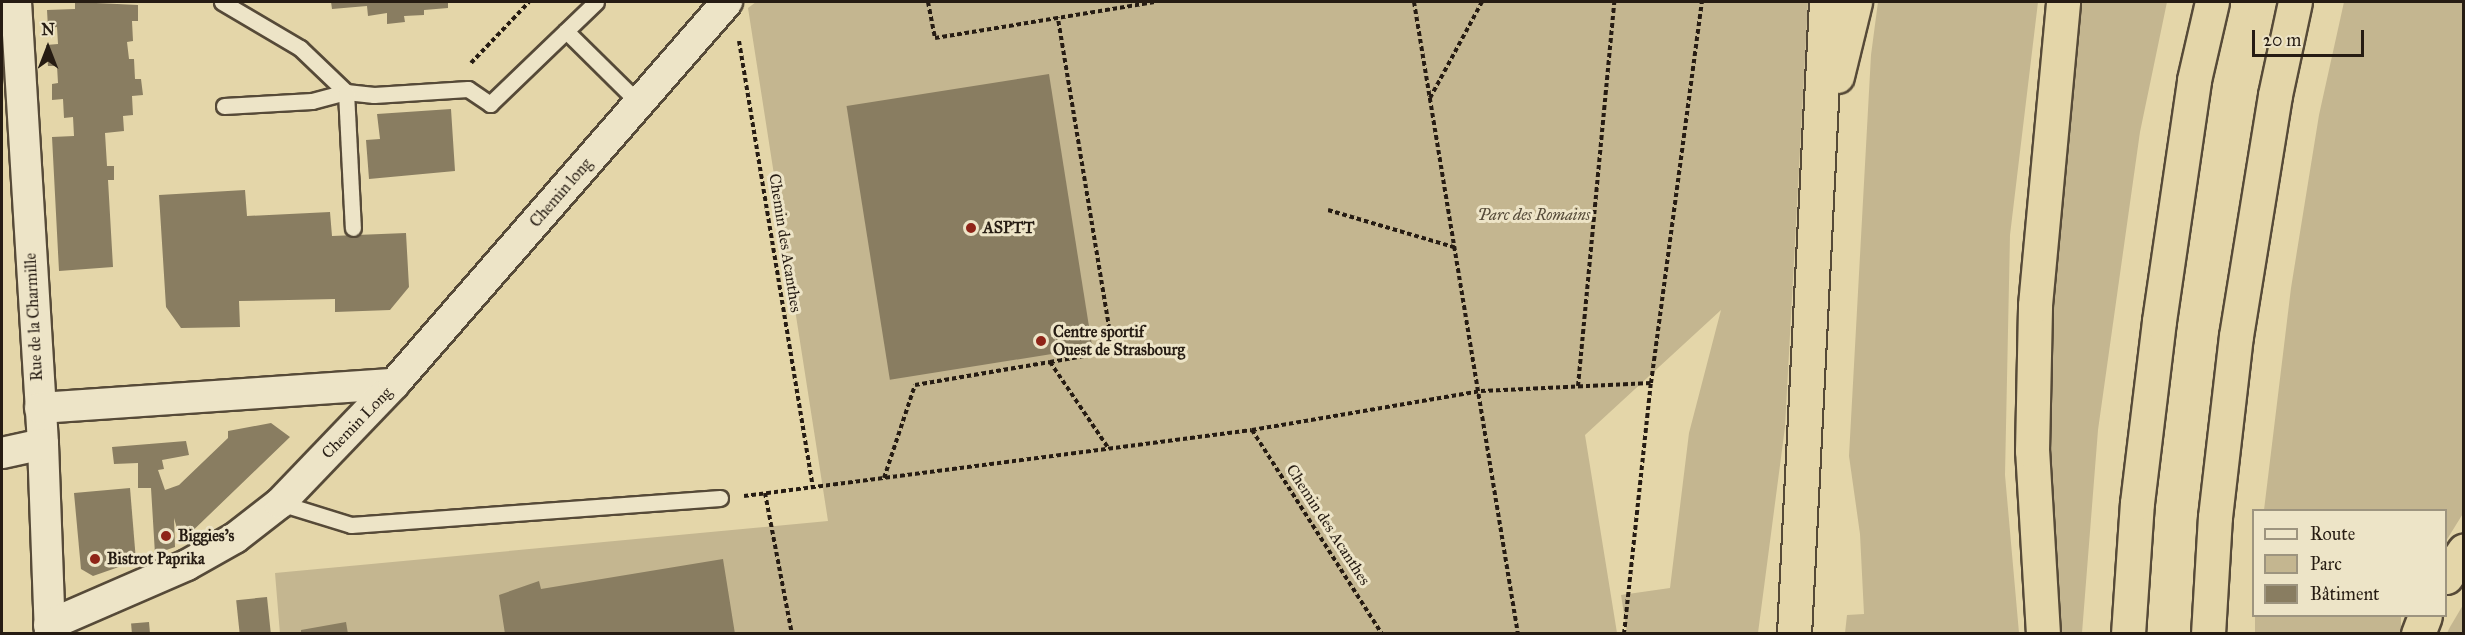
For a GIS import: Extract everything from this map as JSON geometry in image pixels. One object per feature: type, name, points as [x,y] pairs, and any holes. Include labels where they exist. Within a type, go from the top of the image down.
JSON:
[{"type":"highway","points":[[1794,633],[1826,2]]},
{"type":"highway","points":[[1818,155],[1855,2]]},
{"type":"highway","points":[[2043,633],[2032,451],[2035,305],[2063,2]]},
{"type":"highway","points":[[2128,633],[2137,503],[2159,321],[2194,80],[2212,2]]},
{"type":"highway","points":[[2208,633],[2216,517],[2236,336],[2275,95],[2295,2]]},
{"type":"highway","points":[[1776,633],[1801,497]]},
{"type":"highway","points":[[2447,574],[2463,550]]},
{"type":"highway","points":[[2418,633],[2424,617]]},
{"type":"street","name":"Chemin long","points":[[394,384],[727,2]]},
{"type":"street","name":"Rue de la Charmille","points":[[12,17],[43,444],[49,629]]},
{"type":"street","name":"Chemin Long","points":[[40,408],[394,384]]},
{"type":"street","name":"Chemin Long","points":[[49,629],[187,565],[235,537],[280,503],[394,384]]},
{"type":"street","points":[[2,453],[43,444]]},
{"type":"lane","points":[[222,2],[300,48],[346,92],[353,228]]},
{"type":"lane","points":[[224,106],[312,101],[346,92],[374,95],[468,89],[490,104],[596,2]]},
{"type":"lane","points":[[566,31],[639,103]]},
{"type":"lane","points":[[280,503],[351,525],[720,498]]},
{"type":"path","points":[[465,70],[529,2]]},
{"type":"path","points":[[928,2],[935,38],[1156,2]]},
{"type":"path","points":[[1414,2],[1481,391],[1518,633]]},
{"type":"path","points":[[1430,98],[1482,2]]},
{"type":"path","points":[[1578,386],[1614,2]]},
{"type":"path","points":[[1624,633],[1652,383],[1702,2]]},
{"type":"path","points":[[884,478],[915,385],[1113,351],[1058,18]]},
{"type":"path","name":"Chemin des Acanthes","points":[[738,36],[813,488]]},
{"type":"path","points":[[1329,210],[1457,248]]},
{"type":"path","points":[[1050,362],[1109,449]]},
{"type":"path","points":[[720,498],[813,488],[1252,430],[1481,391],[1652,383]]},
{"type":"path","name":"Chemin des Acanthes","points":[[1252,430],[1382,633]]},
{"type":"path","points":[[765,493],[792,633]]},
{"type":"green space","name":"Parc des Romains","points":[[756,2],[1808,2],[1785,427],[1758,633],[1627,633],[1621,595],[1670,588],[1689,433],[1721,310],[1585,435],[1617,633],[280,634],[275,573],[828,521],[748,8]]},
{"type":"green space","points":[[1878,2],[2038,2],[2010,235],[2005,475],[2019,633],[1845,633],[1847,615],[1864,614],[1860,534],[1849,456],[1871,55]]},
{"type":"green space","points":[[2079,2],[2167,2],[2140,132],[2098,430],[2082,633],[2057,633],[2046,487],[2048,331],[2060,162]]},
{"type":"green space","points":[[2344,2],[2463,2],[2464,512],[2447,539],[2447,509],[2264,509],[2291,288],[2319,115]]},
{"type":"green space","points":[[2463,605],[2463,633],[2447,633],[2450,627]]},
{"type":"green space","points":[[2255,617],[2401,617],[2401,634],[2255,634]]},
{"type":"building","points":[[75,2],[138,5],[138,21],[132,21],[133,41],[127,42],[129,59],[134,59],[135,79],[141,79],[143,95],[132,96],[133,115],[123,116],[124,131],[105,133],[107,166],[114,166],[114,180],[108,180],[113,267],[59,271],[52,137],[74,136],[73,117],[64,118],[63,99],[52,100],[52,84],[58,83],[57,66],[48,66],[46,45],[58,44],[57,27],[48,28],[47,10],[75,9]]},
{"type":"building","points":[[331,2],[448,2],[448,8],[424,10],[424,15],[404,16],[405,22],[387,24],[387,13],[368,16],[367,6],[332,9]]},
{"type":"building","name":"ASPTT","points":[[1049,74],[1092,348],[890,380],[847,106]]},
{"type":"building","points":[[451,109],[455,171],[369,179],[366,140],[380,139],[377,114]]},
{"type":"building","points":[[245,190],[247,216],[330,212],[332,236],[406,233],[409,287],[390,310],[335,312],[335,299],[239,301],[240,327],[181,328],[166,307],[159,195]]},
{"type":"building","points":[[271,423],[290,437],[181,542],[174,518],[175,547],[155,554],[151,488],[138,488],[138,463],[114,464],[112,447],[186,441],[189,455],[162,460],[164,469],[158,470],[165,490],[179,485],[228,438],[228,431]]},
{"type":"building","points":[[130,488],[136,561],[93,576],[81,569],[74,493]]},
{"type":"building","points":[[723,559],[735,634],[505,634],[499,595],[539,581],[541,589]]},
{"type":"building","points":[[267,597],[271,634],[240,634],[236,600]]},
{"type":"building","points":[[149,622],[150,634],[132,634],[131,624]]},
{"type":"building","points":[[346,622],[348,634],[301,634],[301,630]]},
{"type":"place","name":"ASPTT","points":[[971,228]]},
{"type":"place","name":"Centre sportif Ouest de Strasbourg","points":[[1041,341]]},
{"type":"place","name":"Biggies's","points":[[166,536]]},
{"type":"place","name":"Bistrot Paprika","points":[[95,559]]}]
